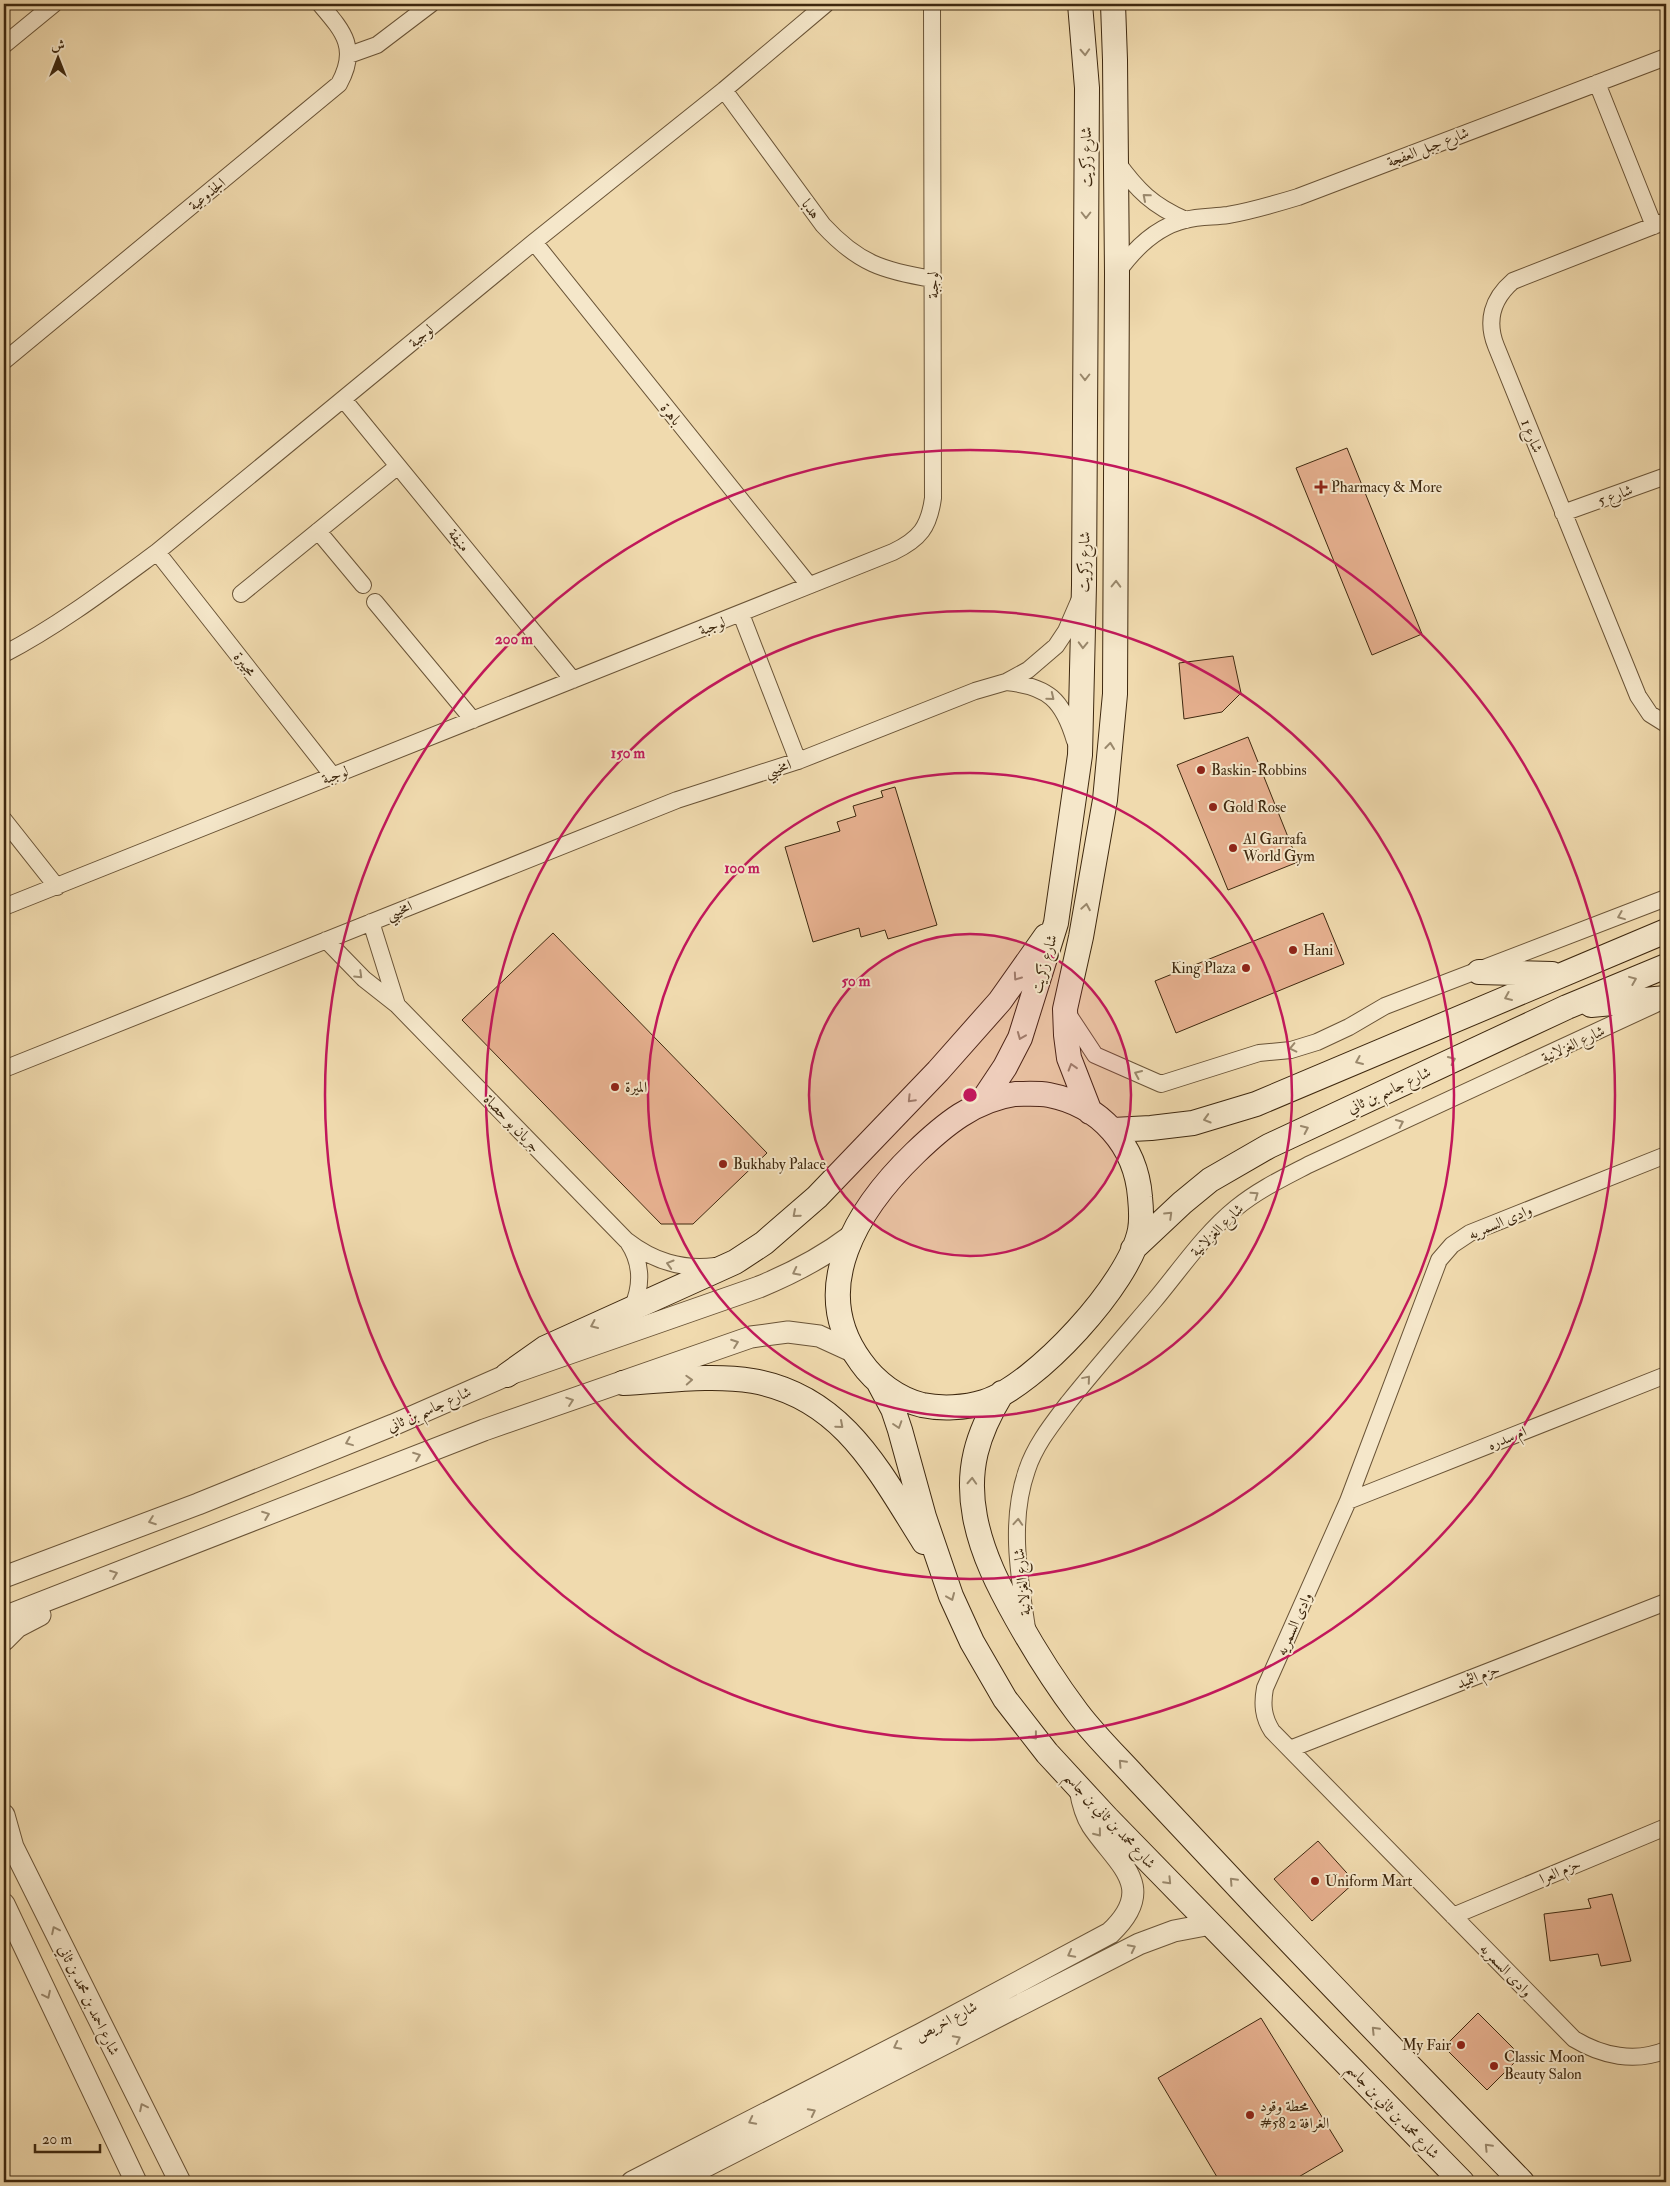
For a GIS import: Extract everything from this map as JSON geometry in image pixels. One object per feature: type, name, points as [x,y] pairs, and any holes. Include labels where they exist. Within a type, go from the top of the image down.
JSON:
[{"type":"main road","name":"شارع زكريت","points":[[981,1103],[1005,1067],[1020,1038],[1056,923],[1080,755],[1084,585],[1087,88],[1080,4]]},
{"type":"main road","name":"شارع زكريت","points":[[1090,1112],[1070,1058],[1066,1036],[1065,1009],[1081,936],[1104,800],[1115,694],[1117,273],[1112,4]]},
{"type":"main road","points":[[507,1375],[545,1348],[735,1262],[764,1243],[817,1196],[938,1071],[1000,1001],[1056,923]]},
{"type":"main road","points":[[1113,1130],[1194,1123],[1256,1104],[1666,931]]},
{"type":"main road","name":"شارع جاسم بن ثاني","points":[[1133,1249],[1182,1203],[1210,1180],[1244,1160],[1297,1132],[1567,1007],[1666,966]]},
{"type":"main road","points":[[1479,972],[1561,974]]},
{"type":"main road","points":[[1567,1007],[1666,998]]},
{"type":"main road","points":[[1015,1094],[1046,1095],[1068,1101],[1090,1112],[1113,1130],[1130,1156],[1139,1184],[1140,1230],[1123,1271],[1109,1291],[1077,1329],[1040,1366],[1002,1393],[984,1402],[959,1407],[937,1407],[903,1398],[878,1381],[865,1368],[854,1352],[842,1322],[838,1301],[841,1267],[851,1236],[872,1200],[894,1173],[932,1136],[981,1103],[996,1097],[1015,1094]]},
{"type":"main road","points":[[623,1383],[708,1379],[751,1381],[781,1388],[811,1402],[842,1426],[866,1452],[939,1565]]},
{"type":"main road","name":"شارع محمد بن ثاني بن جاسم","points":[[878,1381],[893,1409],[900,1430],[939,1565],[972,1642],[1005,1699],[1047,1753],[1080,1789],[1462,2182]]},
{"type":"main road","points":[[1002,1393],[986,1419],[979,1440],[973,1464],[971,1489],[975,1519],[986,1556],[999,1587],[1029,1640],[1077,1712],[1111,1752],[1266,1917],[1522,2182]]},
{"type":"street","points":[[4,45],[54,4]]},
{"type":"street","points":[[320,4],[340,28],[345,38],[349,55],[377,45],[430,4]]},
{"type":"street","name":"لوجبة","points":[[4,654],[91,600],[157,552],[534,242],[724,90],[826,4]]},
{"type":"street","name":"لوجبة","points":[[4,907],[198,828],[741,614],[909,544],[922,532],[930,515],[932,498],[934,279],[932,4]]},
{"type":"street","name":"الجذوعية","points":[[4,361],[330,94],[346,72],[349,55]]},
{"type":"street","name":"شارع جبل العفجة","points":[[1117,273],[1128,258],[1144,242],[1163,229],[1186,220],[1236,213],[1298,197],[1666,57]]},
{"type":"street","name":"شارع 1","points":[[1597,83],[1660,224],[1524,275],[1504,289],[1492,310],[1490,322],[1492,335],[1638,696],[1650,714],[1666,724]]},
{"type":"street","name":"هدبا","points":[[724,90],[823,225],[840,243],[860,258],[883,269],[934,279]]},
{"type":"street","points":[[1116,162],[1131,182],[1147,198],[1165,211],[1186,220]]},
{"type":"street","name":"باهرة","points":[[534,242],[809,585]]},
{"type":"street","name":"منيفة","points":[[344,400],[573,680]]},
{"type":"street","points":[[241,594],[398,466]]},
{"type":"street","name":"شارع 5","points":[[1563,513],[1666,476]]},
{"type":"street","points":[[318,532],[363,585]]},
{"type":"street","name":"مجيبرة","points":[[157,552],[333,776]]},
{"type":"street","name":"امخيبي","points":[[4,1069],[677,800],[798,761],[975,691],[1006,682],[1028,670],[1056,646],[1074,615],[1084,585]]},
{"type":"street","points":[[375,602],[473,720]]},
{"type":"street","name":"امخيبي","points":[[741,614],[798,761]]},
{"type":"street","name":"امخيبي","points":[[1006,682],[1032,686],[1051,696],[1059,703],[1070,722],[1080,755]]},
{"type":"street","points":[[4,820],[57,886]]},
{"type":"street","points":[[1065,1009],[1096,1056],[1161,1084],[1259,1053],[1291,1050],[1317,1042],[1349,1027],[1385,1006],[1479,972],[1666,898]]},
{"type":"street","name":"جريان بو حصاة","points":[[371,922],[397,1006]]},
{"type":"street","name":"جريان بو حصاة","points":[[326,940],[364,979],[397,1006],[626,1240],[651,1257],[679,1266],[698,1268],[735,1262]]},
{"type":"street","name":"شارع الغزلانية","points":[[1029,1640],[1018,1573],[1017,1529],[1019,1498],[1027,1469],[1038,1446],[1062,1411],[1209,1234],[1236,1208],[1258,1192],[1308,1165],[1622,1021],[1666,998]]},
{"type":"street","name":"وادى السمريه","points":[[1666,1155],[1470,1233],[1452,1245],[1439,1260],[1348,1501],[1265,1688],[1263,1706],[1268,1723],[1290,1750],[1574,2040],[1593,2050],[1632,2058],[1654,2055],[1666,2050]]},
{"type":"street","name":"شارع جاسم بن ثاني","points":[[7,1575],[198,1504],[394,1425],[507,1375],[795,1273],[826,1255],[851,1236]]},
{"type":"street","name":"جريان بو حصاة","points":[[626,1240],[636,1257],[640,1277],[638,1293],[632,1308]]},
{"type":"street","points":[[4,1617],[484,1430],[751,1337],[788,1332],[819,1336],[854,1352]]},
{"type":"street","name":"ام سدره","points":[[1348,1501],[1666,1375]]},
{"type":"street","points":[[4,1640],[17,1627],[69,1601],[90,1583]]},
{"type":"street","name":"حزم الثميد","points":[[1290,1750],[1666,1602]]},
{"type":"street","name":"شارع اخريص","points":[[632,2182],[921,2034],[1110,1933],[1123,1921],[1130,1906],[1132,1888],[1128,1871],[1092,1824],[1082,1801],[1080,1789]]},
{"type":"street","name":"شارع احمد بن محمد بن ثاني","points":[[4,1815],[13,1847],[180,2182]]},
{"type":"street","name":"حزم العرا","points":[[1453,1916],[1666,1827]]},
{"type":"street","points":[[4,1904],[136,2182]]},
{"type":"street","name":"شارع اخريص","points":[[675,2182],[1139,1944],[1174,1930],[1211,1924]]},
{"type":"building","points":[[1347,448],[1422,634],[1372,655],[1296,468]]},
{"type":"building","points":[[1233,656],[1241,693],[1222,712],[1184,719],[1179,663]]},
{"type":"building","points":[[1248,737],[1298,862],[1228,890],[1177,765]]},
{"type":"building","points":[[895,787],[937,925],[888,939],[885,930],[861,937],[859,928],[813,942],[785,847],[840,831],[837,822],[856,816],[853,806],[883,797],[881,791]]},
{"type":"building","points":[[1323,913],[1344,964],[1176,1033],[1155,981]]},
{"type":"building","name":"الميرة","points":[[553,933],[767,1153],[693,1224],[661,1224],[462,1020]]},
{"type":"building","name":"Uniform Mart","points":[[1318,1841],[1355,1882],[1312,1921],[1274,1879]]},
{"type":"building","points":[[1612,1894],[1631,1961],[1601,1966],[1598,1954],[1550,1961],[1544,1914],[1591,1908],[1588,1899]]},
{"type":"building","points":[[1478,2013],[1521,2056],[1487,2090],[1444,2047]]},
{"type":"building","name":"محطة وقود #58 الغرافة 2","points":[[1261,2018],[1343,2151],[1290,2182],[1220,2182],[1158,2078]]},
{"type":"place","name":"Pharmacy & More","points":[[1321,487]]},
{"type":"place","name":"Baskin-Robbins","points":[[1201,770]]},
{"type":"place","name":"Gold Rose","points":[[1213,807]]},
{"type":"place","name":"Al Garrafa World Gym","points":[[1233,848]]},
{"type":"place","name":"Hani","points":[[1293,950]]},
{"type":"place","name":"King Plaza","points":[[1246,968]]},
{"type":"place","name":"الميرة","points":[[615,1087]]},
{"type":"place","name":"Bukhaby Palace","points":[[723,1164]]},
{"type":"place","name":"Uniform Mart","points":[[1315,1881]]},
{"type":"place","name":"My Fair","points":[[1461,2045]]},
{"type":"place","name":"Classic Moon Beauty Salon","points":[[1494,2066]]},
{"type":"place","name":"محطة وقود #58 الغرافة 2","points":[[1250,2115]]}]
